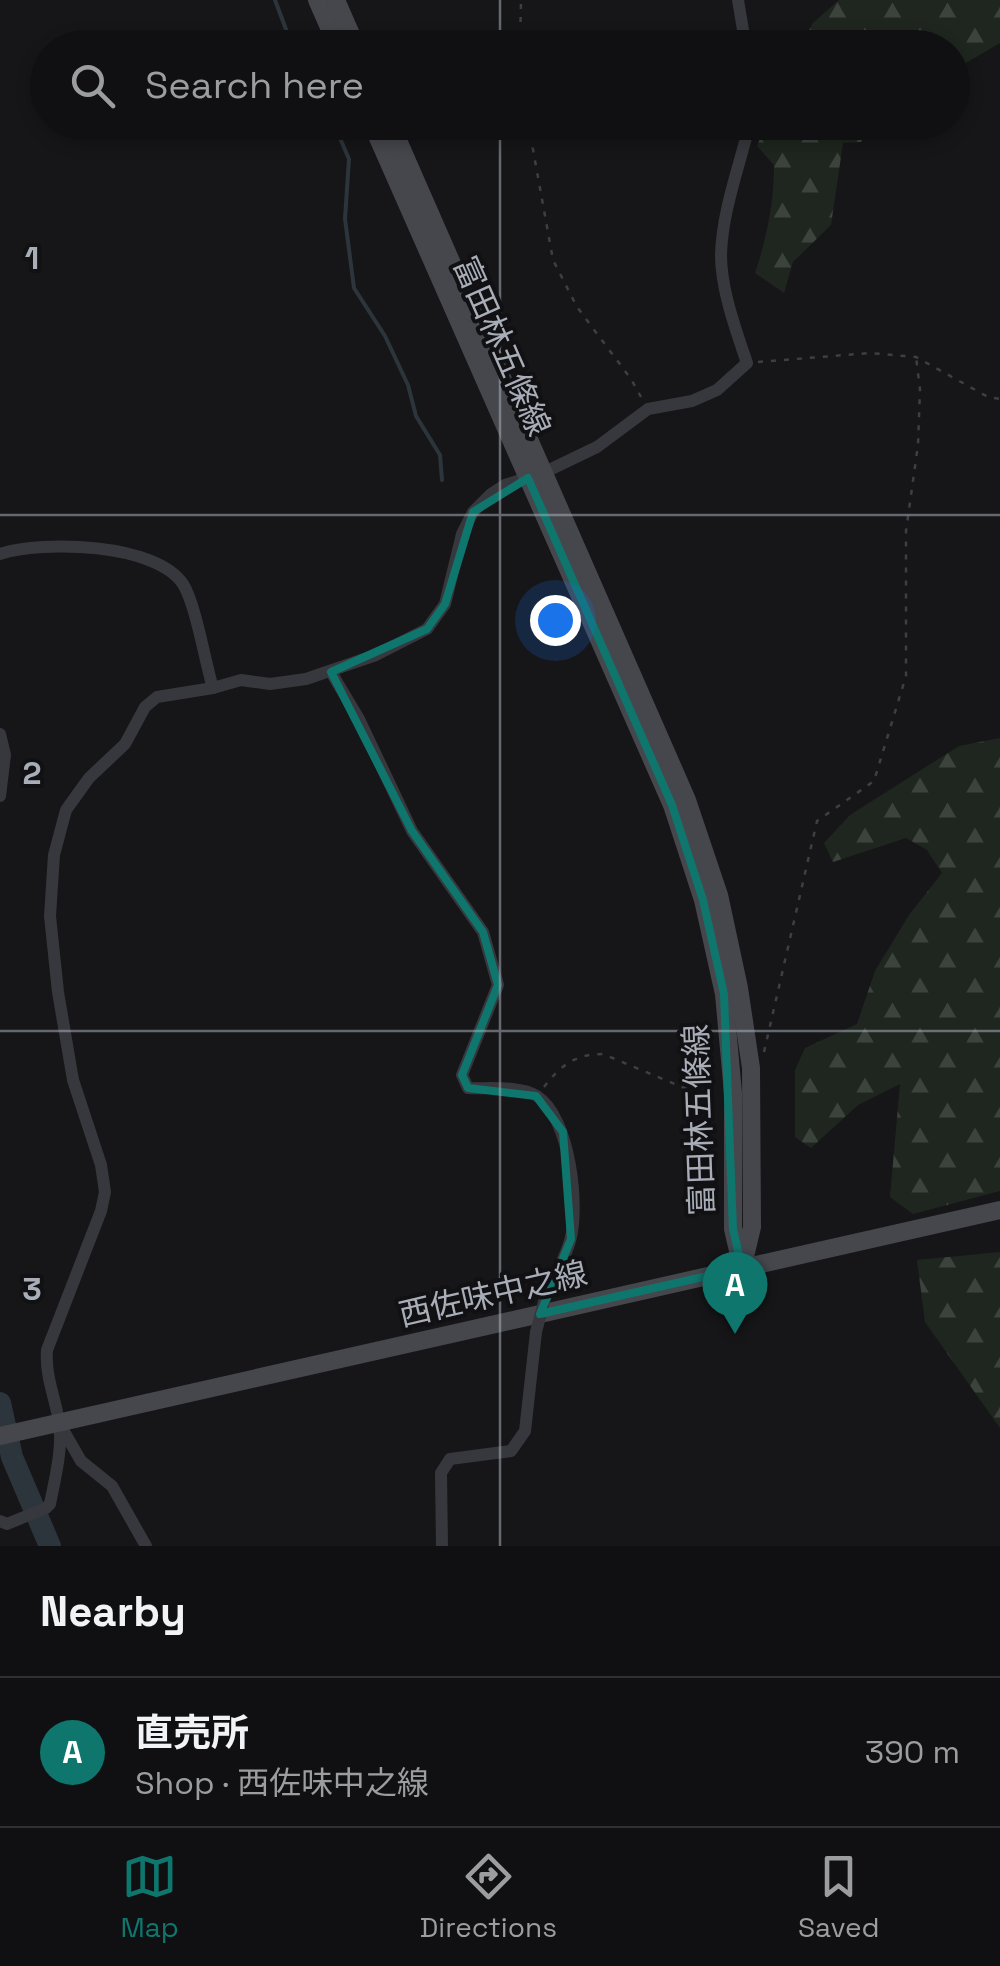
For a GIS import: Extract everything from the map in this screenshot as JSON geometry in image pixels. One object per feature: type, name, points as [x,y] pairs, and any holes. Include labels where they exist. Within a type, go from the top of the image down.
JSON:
[{"type":"main road","points":[[316,0],[330,30]]},
{"type":"main road","points":[[336,0],[349,30]]},
{"type":"main road","name":"富田林五條線","points":[[379,140],[687,800],[704,847],[739,988],[751,1068],[752,1227],[742,1268]]},
{"type":"main road","name":"富田林五條線","points":[[397,140],[690,852],[724,994],[733,1093],[733,1229],[742,1268]]},
{"type":"main road","name":"西佐味中之線","points":[[0,1436],[1000,1210]]},
{"type":"street","points":[[738,0],[743,30]]},
{"type":"street","points":[[146,1546],[112,1486],[81,1460],[60,1424],[46,1370],[47,1350],[101,1212],[105,1192],[101,1165],[73,1080],[58,992],[50,903],[54,855],[66,810],[89,778],[125,744],[146,707],[157,697],[241,680],[270,684],[331,672],[427,629],[445,604],[462,534],[473,512],[505,485],[597,447],[648,409],[692,402],[717,390],[747,363],[721,257],[746,140]]},
{"type":"street","points":[[0,554],[25,546],[58,547],[126,554],[161,564],[176,574],[186,588],[212,688]]},
{"type":"street","points":[[331,672],[359,719],[412,831],[483,932],[498,985],[462,1075],[468,1088],[512,1090],[536,1096],[554,1114],[563,1132],[573,1209],[571,1239],[545,1298],[536,1332],[526,1431],[511,1451],[450,1459],[441,1473],[442,1546]]},
{"type":"street","points":[[0,734],[5,755],[0,796]]},
{"type":"street","points":[[0,1521],[7,1524],[46,1508],[55,1478],[60,1424]]},
{"type":"path","points":[[520,30],[521,0]]},
{"type":"path","points":[[531,140],[553,260],[577,307],[632,379],[648,409]]},
{"type":"path","points":[[747,363],[870,353],[916,357],[988,397],[1000,399]]},
{"type":"path","points":[[751,1068],[764,1051],[817,821],[874,781],[906,676],[906,531],[918,445],[920,389],[916,357]]},
{"type":"path","points":[[536,1096],[562,1064],[591,1054],[602,1054],[694,1092],[733,1093]]},
{"type":"highlighted area","points":[[528,478],[672,805],[703,900],[724,994],[733,1229],[742,1268],[540,1314],[571,1239],[563,1132],[536,1096],[468,1088],[462,1075],[498,985],[483,932],[412,831],[331,672],[427,629],[445,604],[473,512]]},
{"type":"green space","points":[[839,0],[1000,0],[1000,43],[970,60],[970,30],[809,30]]},
{"type":"green space","points":[[759,140],[862,140],[843,143],[831,225],[793,262],[784,293],[755,273],[766,233],[774,165],[757,146]]},
{"type":"green space","points":[[1000,738],[1000,1191],[913,1214],[890,1197],[900,1084],[858,1105],[811,1148],[795,1137],[795,1070],[805,1048],[857,1024],[875,971],[909,915],[942,873],[927,850],[906,838],[833,862],[824,843],[850,815],[959,746]]},
{"type":"green space","points":[[1000,1252],[1000,1428],[925,1322],[917,1260]]},
{"type":"waterway","points":[[275,0],[286,30]]},
{"type":"waterway","points":[[341,140],[349,159],[345,219],[354,288],[385,336],[408,385],[416,416],[440,455],[442,480]]},
{"type":"waterway","points":[[0,1403],[12,1457],[50,1546]]},
{"type":"place","name":"直売所","points":[[735,1334]]}]
